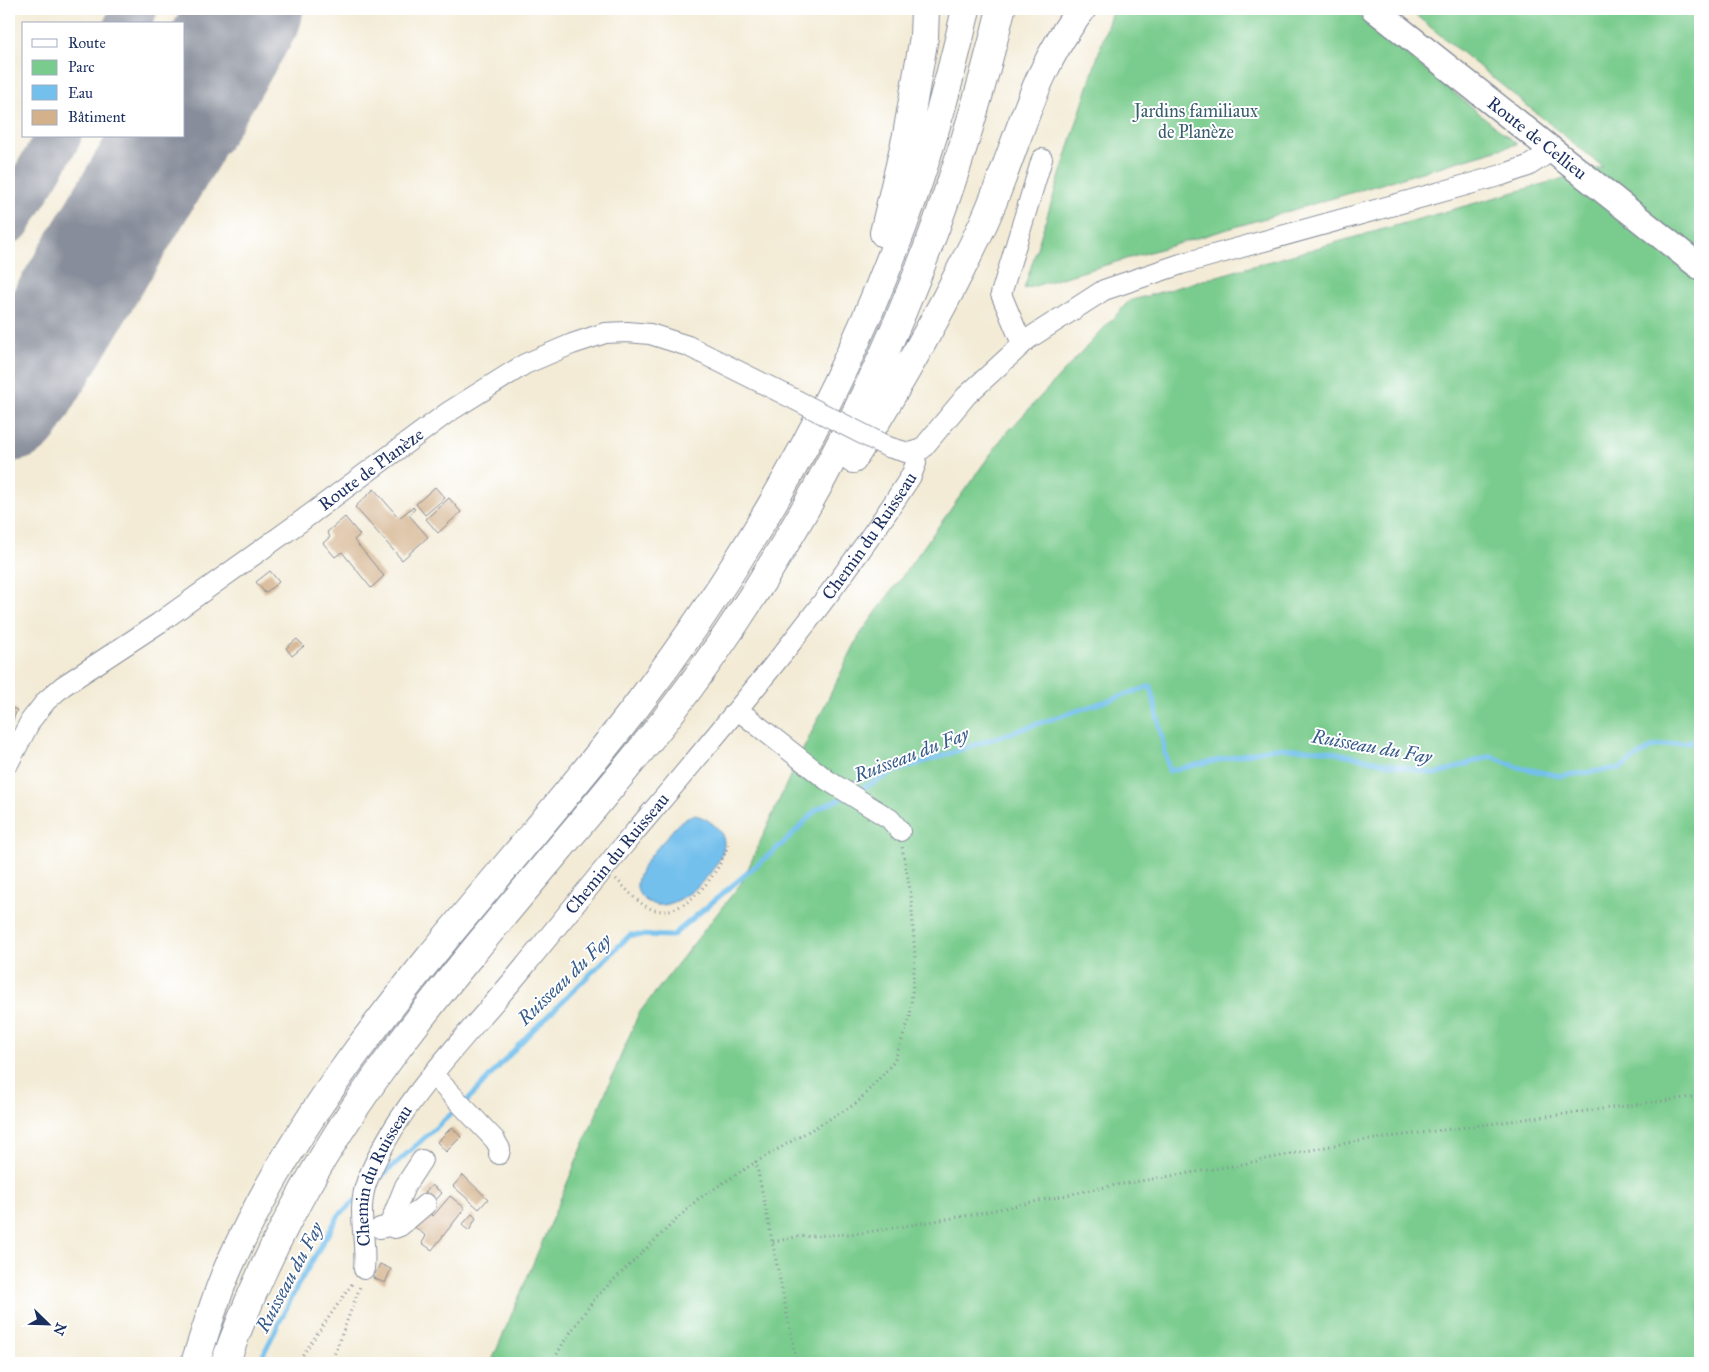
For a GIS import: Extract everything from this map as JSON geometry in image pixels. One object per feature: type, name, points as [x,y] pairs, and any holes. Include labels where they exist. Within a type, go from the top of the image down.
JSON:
[{"type":"highway","points":[[856,339],[863,295],[889,219],[908,135],[924,37],[925,9]]},
{"type":"highway","points":[[195,1363],[228,1268],[254,1216],[314,1112],[394,1002],[632,712],[714,600],[776,501],[832,397],[906,221],[952,75],[966,9]]},
{"type":"highway","points":[[225,1363],[256,1283],[279,1236],[312,1177],[358,1103],[392,1055],[460,967],[664,720],[748,603],[798,521],[840,447],[878,369],[919,273],[975,112],[1001,9]]},
{"type":"highway","points":[[798,521],[833,492],[937,317],[984,221],[1049,58],[1082,9]]},
{"type":"main road","name":"Route de Cellieu","points":[[1374,9],[1700,267]]},
{"type":"street","points":[[914,452],[930,441],[966,396],[1022,344],[1104,290],[1181,264],[1502,175],[1528,166],[1552,150]]},
{"type":"street","points":[[1022,344],[1001,294],[1042,159]]},
{"type":"street","name":"Route de Planèze","points":[[9,762],[31,720],[46,701],[63,686],[151,628],[300,522],[447,413],[525,364],[572,344],[605,333],[627,332],[650,334],[688,346],[898,452],[914,452]]},
{"type":"street","name":"Chemin du Ruisseau","points":[[364,1269],[364,1193],[373,1168],[403,1116],[433,1075],[604,868],[738,710],[818,610],[887,514],[913,471],[916,463],[914,452]]},
{"type":"street","points":[[738,710],[850,795],[890,819],[900,831]]},
{"type":"street","points":[[433,1075],[496,1140],[500,1149],[499,1154]]},
{"type":"street","points":[[389,1226],[405,1186],[422,1160]]},
{"type":"street","points":[[364,1232],[389,1226],[395,1228],[400,1226],[426,1204]]},
{"type":"path","points":[[552,1363],[596,1298],[698,1199],[756,1162],[857,1103],[894,1062],[910,1017],[915,958],[911,895],[900,831]]},
{"type":"path","points":[[604,868],[644,906],[664,911],[673,910],[694,896],[709,880],[726,854],[728,841]]},
{"type":"path","points":[[773,1242],[796,1237],[862,1233],[971,1215],[1110,1186],[1238,1165],[1345,1143],[1700,1096]]},
{"type":"path","points":[[756,1162],[796,1363]]},
{"type":"path","points":[[297,1363],[364,1269]]},
{"type":"path","points":[[332,1363],[361,1284],[364,1269]]},
{"type":"green space","name":"Jardins familiaux de Planèze","points":[[1115,9],[1351,9],[1517,144],[1024,289],[1112,11]]},
{"type":"green space","points":[[1408,9],[1700,9],[1700,1363],[491,1363],[639,1013],[742,882],[790,776],[859,636],[1003,437],[1129,301],[1603,167]]},
{"type":"water","points":[[694,815],[709,821],[722,834],[724,845],[716,866],[686,896],[663,905],[653,904],[643,898],[638,890],[637,882],[640,872],[652,854],[678,824],[685,818]]},
{"type":"building","points":[[435,487],[445,498],[425,515],[416,504]]},
{"type":"building","points":[[374,489],[399,518],[413,507],[415,509],[409,515],[428,537],[402,560],[355,507]]},
{"type":"building","points":[[449,498],[461,512],[438,533],[426,519]]},
{"type":"building","points":[[345,517],[360,535],[354,540],[384,576],[371,588],[342,552],[335,557],[323,543],[330,537],[327,532]]},
{"type":"building","points":[[270,571],[279,582],[265,593],[256,582]]},
{"type":"building","points":[[297,639],[304,646],[292,656],[286,648]]},
{"type":"building","points":[[9,707],[17,710],[9,730]]},
{"type":"building","points":[[452,1127],[461,1137],[446,1152],[437,1142]]},
{"type":"building","points":[[463,1175],[488,1199],[479,1209],[453,1186]]},
{"type":"building","points":[[432,1185],[442,1193],[434,1202],[424,1194]]},
{"type":"building","points":[[450,1196],[465,1208],[432,1250],[422,1243],[426,1236],[412,1225],[425,1210],[433,1216]]},
{"type":"building","points":[[472,1214],[476,1218],[469,1231],[462,1225]]},
{"type":"building","points":[[380,1264],[391,1269],[385,1283],[373,1278]]},
{"type":"waterway","name":"Ruisseau du Fay","points":[[857,791],[894,772],[1151,686],[1169,771],[1274,748],[1323,750],[1436,774],[1491,756],[1517,767],[1560,776],[1620,768],[1652,747],[1693,741],[1700,737]]},
{"type":"waterway","name":"Ruisseau du Fay","points":[[466,1102],[528,1035],[630,935],[672,936],[788,839],[817,809],[845,797]]},
{"type":"waterway","name":"Ruisseau du Fay","points":[[374,1183],[459,1107]]},
{"type":"waterway","name":"Ruisseau du Fay","points":[[259,1363],[298,1285],[339,1215],[357,1199]]},
{"type":"taxiway","points":[[128,22],[135,9]]},
{"type":"taxiway","points":[[9,221],[58,138]]},
{"type":"runway","points":[[185,113],[247,9]]},
{"type":"runway","points":[[9,406],[170,138]]}]
